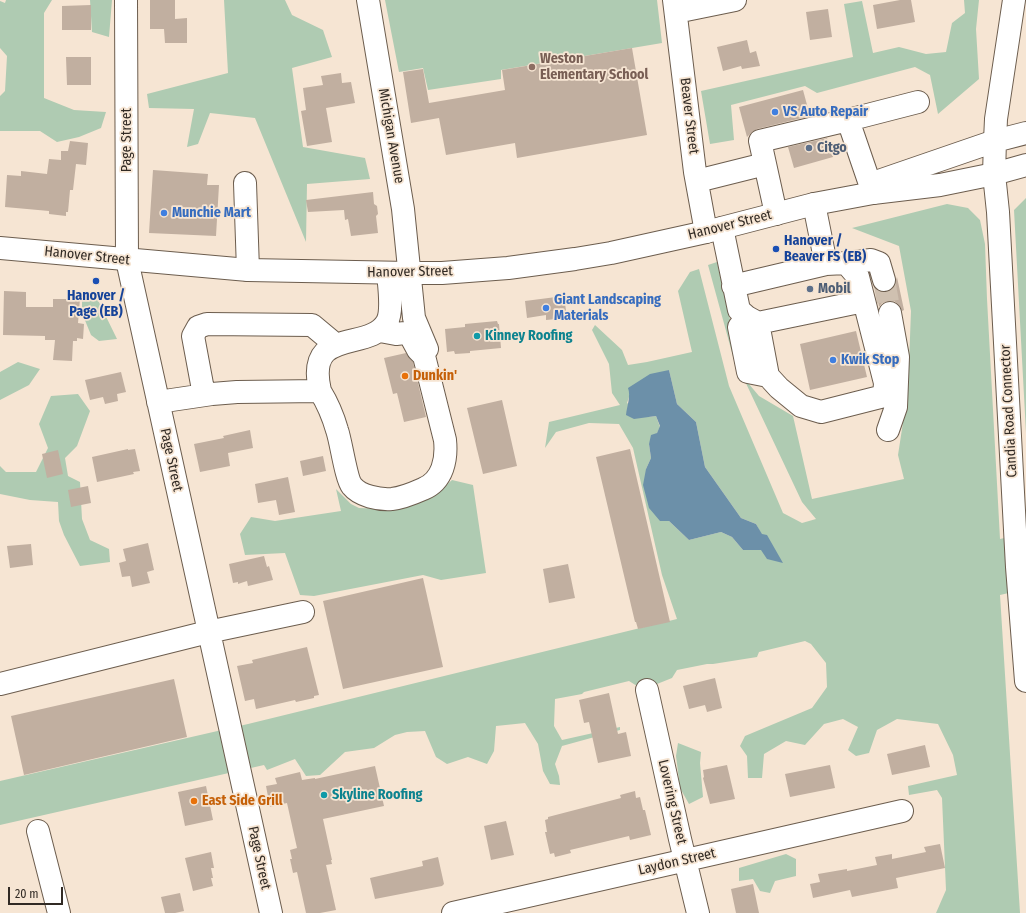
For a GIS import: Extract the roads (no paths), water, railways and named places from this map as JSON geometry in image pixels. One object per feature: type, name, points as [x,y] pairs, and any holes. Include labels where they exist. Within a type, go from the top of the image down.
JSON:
[{"type":"main road","name":"Page Street","points":[[126,0],[127,260],[271,913]]},
{"type":"main road","name":"Michigan Avenue","points":[[368,0],[403,209],[399,273]]},
{"type":"main road","points":[[675,6],[735,0]]},
{"type":"main road","name":"Candia Road Connector","points":[[1014,0],[996,119],[994,174],[998,212],[1017,567],[1026,681]]},
{"type":"main road","name":"Beaver Street","points":[[675,6],[697,181],[733,286],[739,310],[752,320]]},
{"type":"main road","points":[[776,214],[760,141],[918,102]]},
{"type":"main road","points":[[848,120],[871,189]]},
{"type":"main road","name":"Hanover Street","points":[[0,248],[248,270],[442,273],[508,268],[575,260],[714,230],[776,214],[871,189],[995,140],[1026,133]]},
{"type":"main road","points":[[697,181],[765,164]]},
{"type":"main road","name":"Hanover Street","points":[[871,189],[940,185],[994,174],[1026,165]]},
{"type":"main road","points":[[245,183],[248,270]]},
{"type":"main road","points":[[814,204],[836,263],[858,277],[885,383],[884,396],[821,412],[801,406],[778,388],[768,376],[752,320],[864,302]]},
{"type":"main road","points":[[733,286],[836,263],[872,260],[879,263],[884,280]]},
{"type":"main road","points":[[380,331],[388,321],[399,273]]},
{"type":"main road","points":[[399,273],[414,318],[427,349],[424,356]]},
{"type":"main road","points":[[888,430],[896,407],[898,356],[890,313]]},
{"type":"main road","points":[[204,395],[193,336],[198,327],[207,324],[312,325],[336,345]]},
{"type":"main road","points":[[380,331],[396,334],[405,333],[411,337],[418,350],[424,356],[445,440],[445,461],[436,482],[425,488],[392,499],[376,498],[361,493],[351,486],[337,430],[330,408],[320,391],[318,378],[320,360],[336,345],[380,331]]},
{"type":"main road","points":[[158,402],[237,392],[320,391]]},
{"type":"main road","points":[[0,684],[208,632],[303,612]]},
{"type":"main road","name":"Lovering Street","points":[[647,690],[698,913]]},
{"type":"main road","name":"Laydon Street","points":[[453,913],[902,810]]},
{"type":"main road","points":[[38,831],[59,913]]},
{"type":"water","points":[[669,370],[677,404],[696,422],[705,467],[741,518],[756,524],[762,534],[767,535],[783,563],[767,559],[761,550],[743,550],[732,537],[721,532],[689,540],[669,521],[660,521],[649,508],[643,485],[646,469],[651,458],[649,444],[651,435],[657,433],[660,426],[656,416],[634,419],[626,415],[629,398],[628,388],[650,374]]},
{"type":"tunnel","points":[[884,280],[890,313]]},
{"type":"place","name":"Weston Elementary School","points":[[532,67]]},
{"type":"place","name":"VS Auto Repair","points":[[775,112]]},
{"type":"place","name":"Citgo","points":[[809,148]]},
{"type":"place","name":"Munchie Mart","points":[[164,213]]},
{"type":"place","name":"Hanover / Beaver FS (EB)","points":[[776,249]]},
{"type":"place","name":"Hanover / Page (EB)","points":[[96,281]]},
{"type":"place","name":"Mobil","points":[[810,289]]},
{"type":"place","name":"Giant Landscaping Materials","points":[[546,308]]},
{"type":"place","name":"Kinney Roofing","points":[[477,336]]},
{"type":"place","name":"Kwik Stop","points":[[833,360]]},
{"type":"place","name":"Dunkin'","points":[[405,376]]},
{"type":"place","name":"Skyline Roofing","points":[[324,795]]},
{"type":"place","name":"East Side Grill","points":[[194,801]]}]
